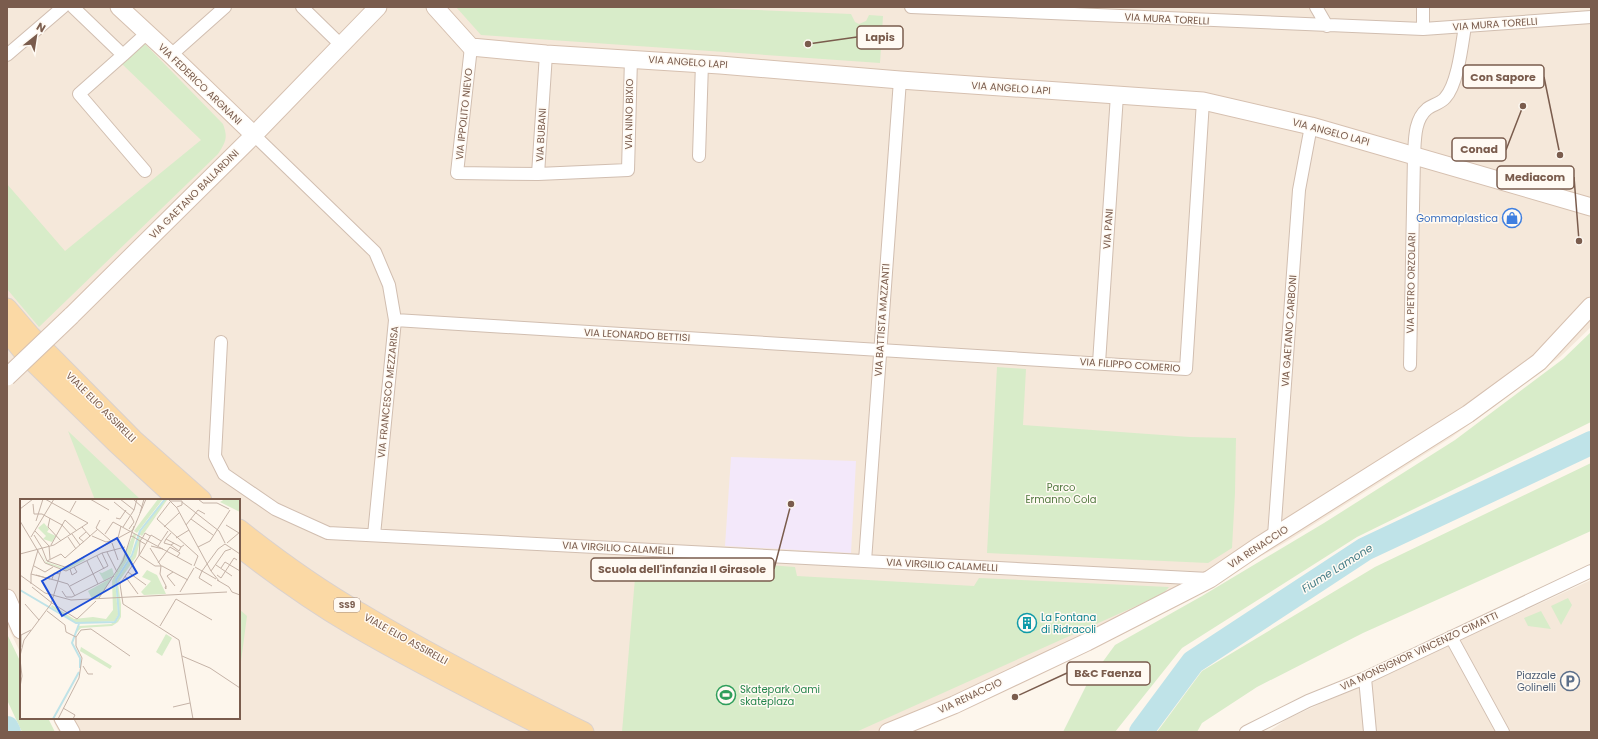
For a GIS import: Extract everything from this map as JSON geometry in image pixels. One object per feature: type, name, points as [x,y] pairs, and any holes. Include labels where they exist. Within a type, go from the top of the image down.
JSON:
[{"type":"main road","name":"VIALE ELIO ASSIRELLI","points":[[7,308],[31,336],[133,439],[201,499]]},
{"type":"main road","name":"VIALE ELIO ASSIRELLI","points":[[7,332],[24,353],[116,443],[177,499]]},
{"type":"main road","name":"VIALE ELIO ASSIRELLI","points":[[240,530],[282,562],[358,612],[460,677],[554,732]]},
{"type":"main road","name":"VIALE ELIO ASSIRELLI","points":[[240,548],[273,573],[351,624],[460,677],[584,732]]},
{"type":"street","points":[[7,55],[63,7]]},
{"type":"street","points":[[73,7],[123,55]]},
{"type":"street","name":"VIA FEDERICO ARGNANI","points":[[119,7],[254,135]]},
{"type":"street","points":[[171,55],[225,7]]},
{"type":"street","points":[[302,7],[341,45]]},
{"type":"street","name":"VIA GAETANO BALLARDINI","points":[[7,377],[71,316],[254,135],[378,7]]},
{"type":"street","points":[[435,7],[471,47]]},
{"type":"street","name":"VIA MURA TORELLI","points":[[911,7],[1423,30],[1591,17]]},
{"type":"street","points":[[1316,7],[1327,26]]},
{"type":"street","points":[[1423,7],[1423,30]]},
{"type":"street","name":"VIA PIETRO ORZOLARI","points":[[1410,365],[1414,156],[1418,122],[1426,110],[1445,98],[1453,85],[1460,58],[1465,26]]},
{"type":"street","points":[[145,171],[79,94],[147,33]]},
{"type":"street","name":"VIA ANGELO LAPI","points":[[471,47],[546,54],[702,63],[900,80],[1203,101],[1311,126],[1591,207]]},
{"type":"street","name":"VIA IPPOLITO NIEVO","points":[[471,47],[457,173],[538,174]]},
{"type":"street","name":"VIA BUBANI","points":[[546,54],[538,174],[628,170]]},
{"type":"street","name":"VIA NINO BIXIO","points":[[628,170],[631,58]]},
{"type":"street","points":[[699,156],[702,63]]},
{"type":"street","name":"VIA BATTISTA MAZZANTI","points":[[865,560],[900,80]]},
{"type":"street","name":"VIA PANI","points":[[1099,363],[1117,95]]},
{"type":"street","name":"VIA FILIPPO COMERIO","points":[[880,350],[1186,369],[1203,101]]},
{"type":"street","name":"VIA GAETANO CARBONI","points":[[1274,536],[1299,190],[1311,126]]},
{"type":"street","name":"VIA FRANCESCO MEZZARISA","points":[[254,135],[375,252],[388,285],[395,320],[374,535]]},
{"type":"street","name":"VIA RENACCIO","points":[[888,732],[954,705],[1073,648],[1210,579],[1274,536],[1468,414],[1539,362],[1591,306]]},
{"type":"street","name":"VIA LEONARDO BETTISI","points":[[395,320],[880,350]]},
{"type":"street","name":"VIA VIRGILIO CALAMELLI","points":[[222,342],[215,456],[224,474],[275,509],[328,533],[1210,579]]},
{"type":"street","name":"VIA MONSIGNOR VINCENZO CIMATTI","points":[[1246,732],[1308,701],[1365,678],[1591,571]]},
{"type":"street","points":[[7,598],[20,628]]},
{"type":"street","points":[[1451,637],[1503,732]]},
{"type":"street","points":[[1365,678],[1370,732]]},
{"type":"street","points":[[64,719],[71,732]]},
{"type":"shaded area","points":[[7,7],[1591,7],[1591,327],[1560,357],[1452,437],[1286,542],[1153,618],[904,732],[59,732],[52,719],[240,719],[240,499],[20,499],[20,652],[7,625]]},
{"type":"shaded area","points":[[731,457],[856,461],[851,553],[725,546]]},
{"type":"shaded area","points":[[1591,580],[1591,732],[1268,732],[1287,719]]},
{"type":"green space","points":[[456,7],[685,7],[851,14],[855,22],[859,24],[866,21],[869,15],[883,16],[880,63],[481,35]]},
{"type":"green space","points":[[145,44],[223,124],[226,136],[223,146],[218,154],[39,327],[7,289],[7,184],[65,251],[201,140],[122,64]]},
{"type":"green space","points":[[1591,332],[1591,422],[1357,537],[1182,648],[1115,732],[1063,732],[1088,682],[1115,645],[1202,596],[1324,523],[1455,440],[1563,359]]},
{"type":"green space","name":"Parco Ermanno Cola","points":[[997,367],[1026,369],[1023,425],[1190,437],[1236,438],[1232,548],[1208,563],[987,553]]},
{"type":"green space","points":[[68,431],[140,499],[95,499]]},
{"type":"green space","points":[[1591,463],[1591,531],[1363,633],[1257,687],[1202,723],[1197,732],[1157,732],[1202,671],[1375,567]]},
{"type":"green space","points":[[718,561],[795,567],[797,576],[974,586],[979,578],[1169,587],[1163,594],[856,732],[622,732],[636,566],[715,569]]},
{"type":"green space","points":[[1568,598],[1572,605],[1561,625],[1551,606]]},
{"type":"green space","points":[[240,610],[247,616],[240,669]]},
{"type":"green space","points":[[1541,611],[1551,629],[1528,626],[1524,618]]},
{"type":"green space","points":[[7,634],[20,661],[20,719],[48,719],[55,732],[22,732],[7,700]]},
{"type":"waterway","name":"Fiume Lamone","points":[[1141,732],[1193,662],[1365,549],[1591,443]]},
{"type":"waterway","name":"Fiume Lamone","points":[[7,728],[9,732]]},
{"type":"place","name":"Lapis","points":[[808,44]]},
{"type":"place","name":"Conad","points":[[1523,106]]},
{"type":"place","name":"Con Sapore","points":[[1560,155]]},
{"type":"place","name":"Gommaplastica","points":[[1512,218]]},
{"type":"place","name":"Mediacom","points":[[1579,241]]},
{"type":"place","name":"Scuola dell'infanzia Il Girasole","points":[[791,504]]},
{"type":"place","name":"La Fontana di Ridracoli","points":[[1027,623]]},
{"type":"place","name":"Piazzale Golinelli","points":[[1570,681]]},
{"type":"place","name":"Skatepark Oami skateplaza","points":[[726,695]]},
{"type":"place","name":"B&C Faenza","points":[[1015,697]]}]
